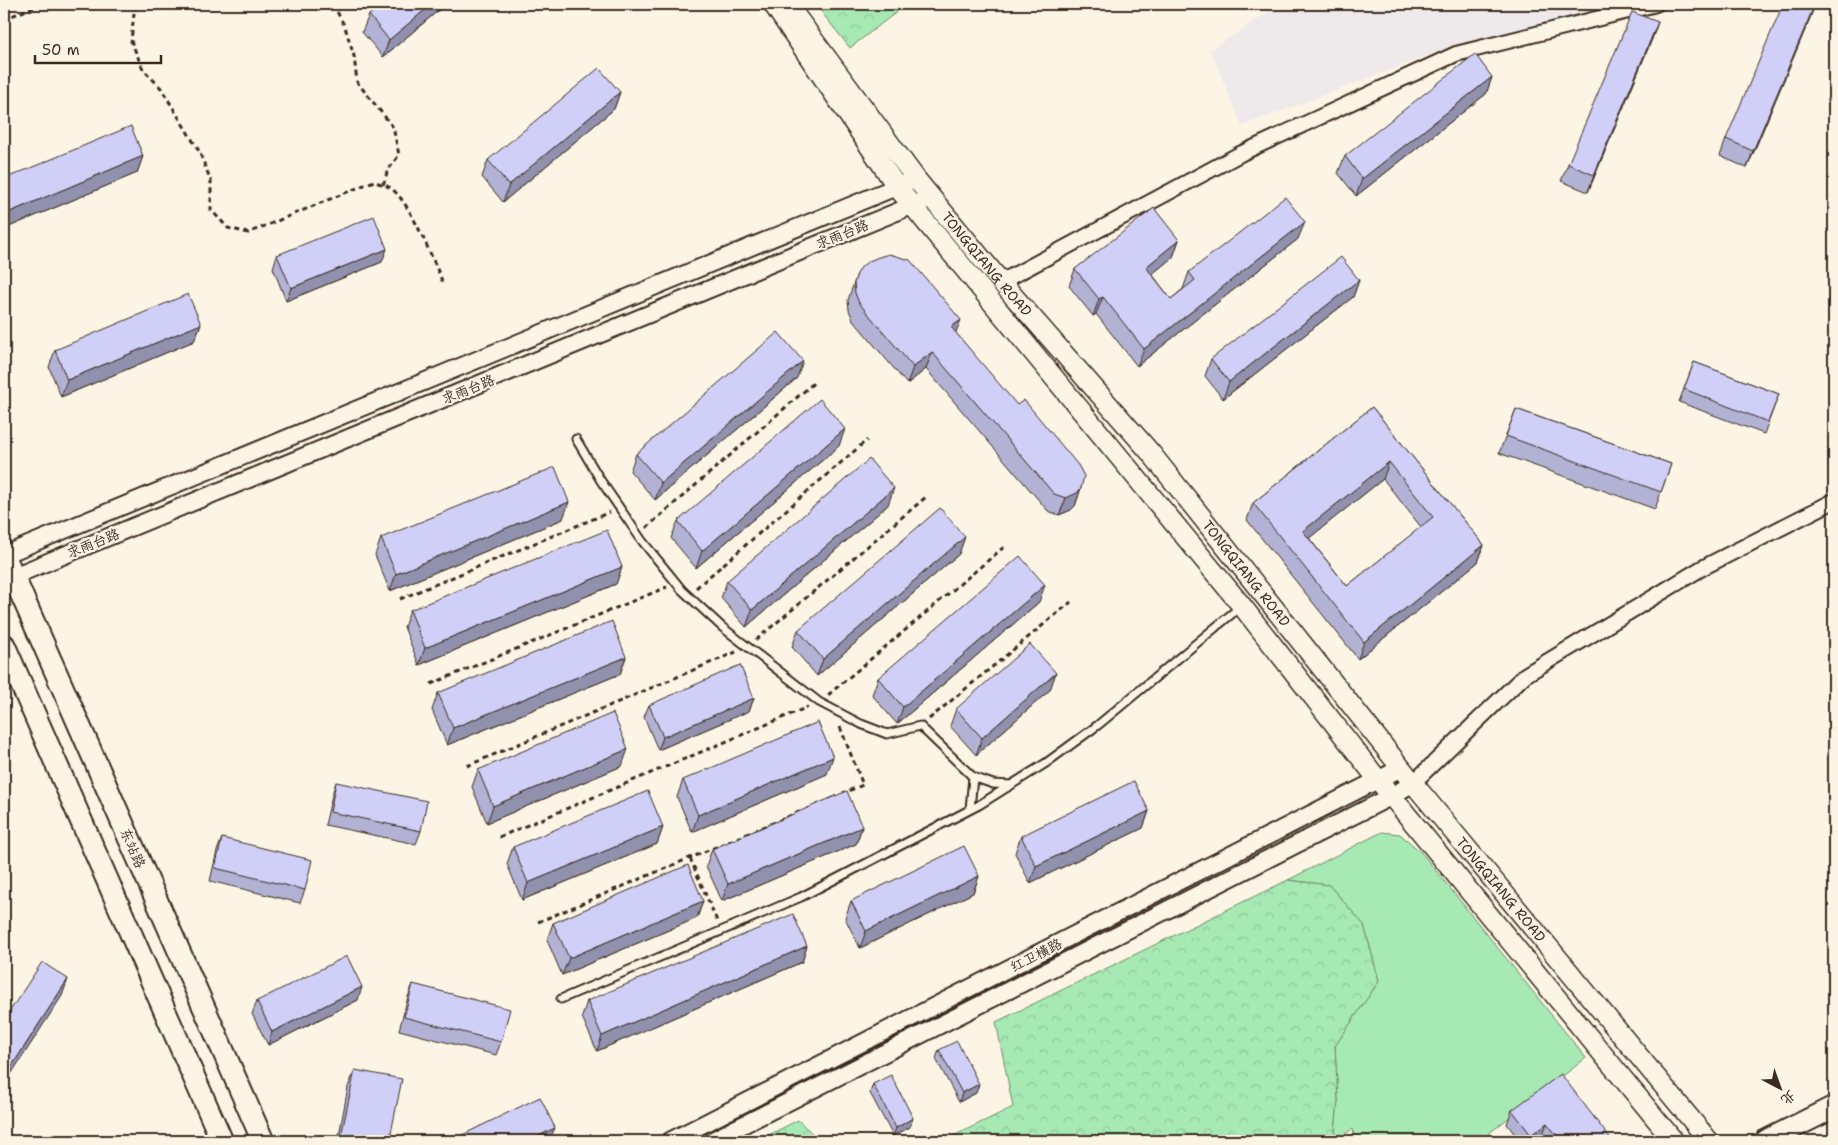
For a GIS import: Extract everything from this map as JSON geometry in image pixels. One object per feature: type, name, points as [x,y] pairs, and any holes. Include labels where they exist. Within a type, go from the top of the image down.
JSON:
[{"type":"main road","name":"TONGQIANG ROAD","points":[[774,4],[897,187],[912,206],[1242,606],[1379,781],[1674,1141]]},
{"type":"main road","name":"TONGQIANG ROAD","points":[[787,4],[916,179],[1000,282],[1150,452],[1413,783],[1709,1141]]},
{"type":"main road","name":"东站路","points":[[4,555],[8,578],[263,1141]]},
{"type":"main road","points":[[4,645],[222,1141]]},
{"type":"main road","points":[[1766,1141],[1834,1107]]},
{"type":"street","points":[[1000,282],[1242,153],[1456,54],[1656,4]]},
{"type":"street","name":"求雨台路","points":[[4,555],[916,179]]},
{"type":"street","name":"求雨台路","points":[[8,578],[932,197]]},
{"type":"street","points":[[1413,783],[1525,675],[1702,568],[1834,501]]},
{"type":"street","name":"红卫横路","points":[[670,1141],[1379,781],[1401,768]]},
{"type":"street","name":"红卫横路","points":[[711,1141],[1392,796],[1413,783]]},
{"type":"lane","points":[[576,439],[601,482],[638,534],[676,582],[722,627],[748,648],[819,702],[834,710],[861,724],[887,734],[920,726],[973,777],[993,784],[1011,785]]},
{"type":"lane","points":[[561,1000],[801,897],[970,810],[1046,763],[1098,725],[1242,606]]},
{"type":"lane","points":[[970,810],[973,777]]},
{"type":"path","points":[[4,19],[42,4]]},
{"type":"path","points":[[135,4],[131,41],[143,69],[162,88],[199,151],[210,181],[211,210],[228,228],[248,233],[374,181],[392,189],[406,206],[427,245],[443,283]]},
{"type":"path","points":[[333,4],[345,27],[351,49],[356,82],[393,127],[399,155],[388,170],[383,185]]},
{"type":"path","points":[[638,534],[816,381]]},
{"type":"path","points":[[688,595],[867,440]]},
{"type":"path","points":[[467,766],[748,648],[926,497]]},
{"type":"path","points":[[400,599],[620,508]]},
{"type":"path","points":[[499,837],[819,702],[1004,547]]},
{"type":"path","points":[[431,684],[676,582]]},
{"type":"path","points":[[920,726],[1071,602]]},
{"type":"path","points":[[834,710],[863,785],[836,796]]},
{"type":"path","points":[[538,922],[808,808]]},
{"type":"path","points":[[690,858],[721,931]]},
{"type":"shaded area","points":[[1280,4],[1627,4],[1456,45],[1242,126],[1210,50]]},
{"type":"green space","points":[[815,4],[907,4],[850,48]]},
{"type":"green space","points":[[1382,832],[1400,834],[1421,852],[1586,1058],[1479,1141],[1355,1141],[1353,1129],[1334,1140],[1338,1101],[1335,1046],[1379,981],[1364,925],[1329,885],[1288,880]]},
{"type":"green space","points":[[1288,880],[1329,885],[1364,925],[1379,981],[1335,1046],[1338,1101],[1334,1140],[943,1141],[1013,1107],[996,1022]]},
{"type":"green space","points":[[798,1120],[820,1141],[757,1141]]},
{"type":"building","points":[[382,4],[432,4],[389,40],[369,15]]},
{"type":"building","points":[[1783,4],[1815,4],[1753,151],[1726,139]]},
{"type":"building","points":[[1632,12],[1658,22],[1594,175],[1568,164]]},
{"type":"building","points":[[1475,54],[1492,77],[1362,179],[1345,156]]},
{"type":"building","points":[[599,68],[620,92],[509,185],[488,160]]},
{"type":"building","points":[[131,126],[143,156],[10,212],[4,197],[4,179]]},
{"type":"building","points":[[1285,197],[1305,222],[1144,349],[1103,297],[1099,299],[1075,269],[1154,208],[1179,240],[1146,267],[1171,299],[1195,280],[1189,272]]},
{"type":"building","points":[[374,216],[387,249],[291,288],[277,255]]},
{"type":"building","points":[[889,254],[910,260],[961,320],[951,327],[1017,405],[1024,400],[1078,465],[1084,476],[1081,488],[1077,493],[1066,498],[1054,494],[932,352],[913,367],[859,303],[854,283],[857,274],[862,266],[869,261]]},
{"type":"building","points":[[1341,257],[1359,280],[1229,382],[1211,359]]},
{"type":"building","points":[[188,294],[201,324],[67,380],[55,350]]},
{"type":"building","points":[[778,332],[803,361],[661,483],[636,454]]},
{"type":"building","points":[[1694,362],[1779,394],[1768,422],[1684,389]]},
{"type":"building","points":[[820,399],[845,429],[702,551],[678,521]]},
{"type":"building","points":[[1372,407],[1484,545],[1364,642],[1253,503]],"holes":[[[1389,462],[1433,517],[1347,586],[1303,531]]]},
{"type":"building","points":[[1516,409],[1671,464],[1661,492],[1506,436]]},
{"type":"building","points":[[869,459],[894,488],[752,610],[727,581]]},
{"type":"building","points":[[555,467],[569,502],[396,574],[381,538]]},
{"type":"building","points":[[940,508],[965,537],[823,659],[798,630]]},
{"type":"building","points":[[607,530],[622,567],[425,648],[410,610]]},
{"type":"building","points":[[1020,556],[1045,585],[903,707],[878,678]]},
{"type":"building","points":[[612,621],[626,657],[453,728],[438,693]]},
{"type":"building","points":[[1030,644],[1056,673],[982,738],[956,709]]},
{"type":"building","points":[[740,665],[754,698],[663,737],[649,705]]},
{"type":"building","points":[[613,713],[628,749],[493,806],[478,770]]},
{"type":"building","points":[[818,722],[833,757],[698,815],[683,780]]},
{"type":"building","points":[[1134,781],[1149,811],[1036,866],[1021,836]]},
{"type":"building","points":[[336,782],[427,801],[421,831],[330,812]]},
{"type":"building","points":[[648,791],[663,827],[528,883],[513,847]]},
{"type":"building","points":[[847,791],[862,827],[728,884],[712,849]]},
{"type":"building","points":[[222,838],[312,860],[305,890],[215,868]]},
{"type":"building","points":[[964,846],[979,876],[866,931],[851,901]]},
{"type":"building","points":[[688,865],[703,901],[569,958],[553,923]]},
{"type":"building","points":[[793,914],[807,946],[602,1036],[587,1001]]},
{"type":"building","points":[[347,956],[362,987],[272,1032],[257,1001]]},
{"type":"building","points":[[42,962],[68,979],[4,1078],[4,1020]]},
{"type":"building","points":[[413,984],[510,1009],[501,1042],[404,1017]]},
{"type":"building","points":[[957,1041],[979,1084],[962,1093],[939,1050]]},
{"type":"building","points":[[355,1070],[402,1079],[390,1138],[404,1141],[340,1141]]},
{"type":"building","points":[[1561,1074],[1612,1141],[1561,1141],[1547,1123],[1531,1135],[1512,1110]]},
{"type":"building","points":[[891,1075],[913,1118],[896,1128],[873,1084]]},
{"type":"building","points":[[540,1097],[555,1128],[528,1141],[450,1141]]}]
